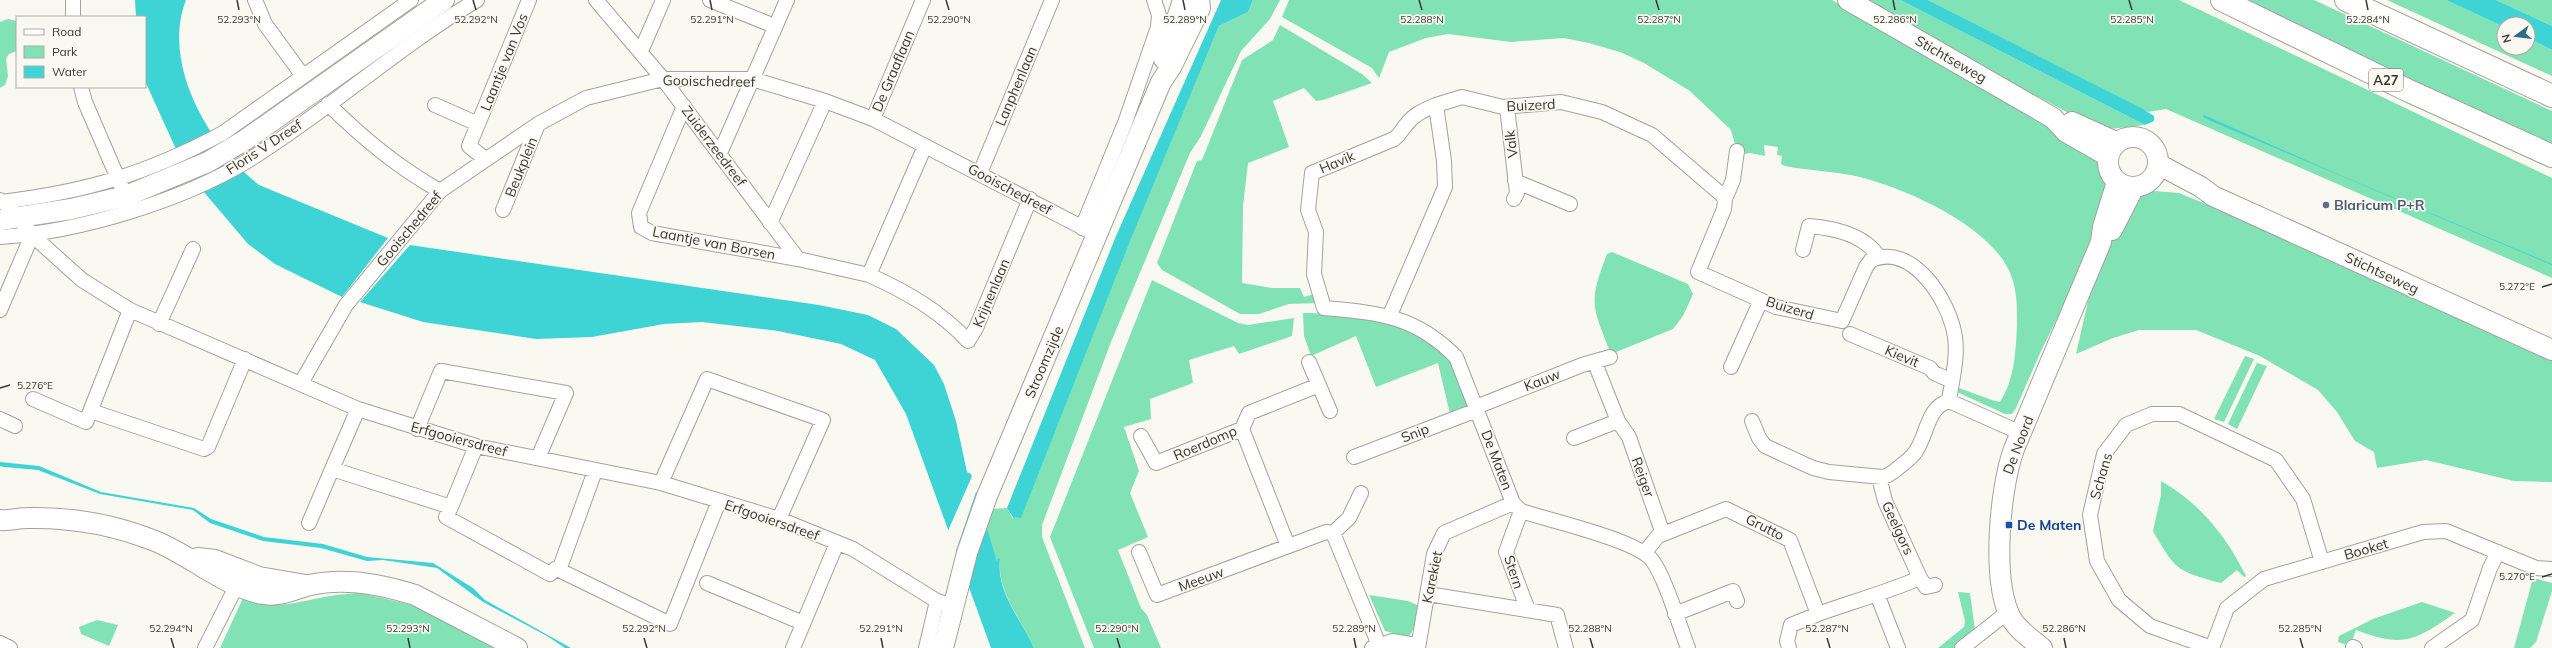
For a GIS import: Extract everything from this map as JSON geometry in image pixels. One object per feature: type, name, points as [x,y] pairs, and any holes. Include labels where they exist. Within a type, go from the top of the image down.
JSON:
[{"type":"highway","name":"A27","points":[[2222,0],[2406,90],[2552,156]]},
{"type":"highway","points":[[2346,0],[2552,96]]},
{"type":"street","points":[[73,0],[73,16]]},
{"type":"street","points":[[255,0],[265,24],[303,76]]},
{"type":"street","name":"Floris V Dreef","points":[[236,147],[303,76],[411,0]]},
{"type":"street","name":"Floris V Dreef","points":[[236,147],[444,0]]},
{"type":"street","name":"Floris V Dreef","points":[[0,237],[32,235],[99,220],[182,174],[328,104],[477,0]]},
{"type":"street","name":"Laantje van Vos","points":[[484,159],[469,146],[529,0]]},
{"type":"street","name":"Zuiderzeedreef","points":[[596,0],[664,79],[798,259]]},
{"type":"street","points":[[641,51],[663,0]]},
{"type":"street","points":[[710,0],[767,23]]},
{"type":"street","points":[[720,153],[788,0]]},
{"type":"street","name":"De Graaflaan","points":[[872,119],[923,0]]},
{"type":"street","name":"Lanphenlaan","points":[[980,173],[1052,0]]},
{"type":"street","name":"Stroomzijde","points":[[943,648],[945,603],[960,580],[974,529],[1090,232],[1156,33],[1159,15],[1154,0]]},
{"type":"street","name":"Stichtseweg","points":[[1848,0],[2053,118],[2072,122],[2112,149]]},
{"type":"street","name":"Stroomzijde","points":[[1090,232],[1161,82],[1171,67],[1191,3]]},
{"type":"street","name":"Gooischedreef","points":[[301,383],[346,305],[440,191],[484,159],[538,124],[586,98],[664,79],[752,79],[825,101],[872,119],[980,173],[1090,232]]},
{"type":"street","points":[[81,88],[85,102],[122,188]]},
{"type":"street","name":"Buizerd","points":[[1436,105],[1462,97],[1507,107],[1561,102],[1611,115],[1652,135],[1718,191],[1725,199]]},
{"type":"street","points":[[770,222],[825,101]]},
{"type":"street","points":[[328,104],[361,136],[391,161],[440,191]]},
{"type":"street","name":"Laantje van Vos","points":[[435,105],[478,124]]},
{"type":"street","points":[[1390,315],[1445,187],[1444,161],[1436,105]]},
{"type":"street","name":"Havik","points":[[1324,308],[1314,274],[1316,232],[1308,210],[1312,173],[1394,139],[1403,133],[1405,126],[1417,113],[1436,105]]},
{"type":"street","name":"Laantje van Borsen","points":[[684,106],[639,213],[641,227],[652,233],[798,259]]},
{"type":"street","name":"Valk","points":[[1507,107],[1517,193],[1514,199]]},
{"type":"street","name":"Beukplein","points":[[503,210],[538,124]]},
{"type":"street","points":[[2135,136],[2145,139],[2153,145],[2158,154],[2155,172],[2126,184],[2109,171],[2112,149],[2125,137],[2135,136]]},
{"type":"street","points":[[869,275],[925,146]]},
{"type":"street","name":"Buizerd","points":[[1737,151],[1733,180],[1725,199],[1724,209],[1698,272],[1761,300],[1783,308],[1842,321],[1866,267],[1871,260],[1879,257]]},
{"type":"street","name":"Stichtseweg","points":[[2155,172],[2213,196],[2552,350]]},
{"type":"street","name":"Floris V Dreef","points":[[4,208],[72,209],[122,188],[182,174]]},
{"type":"street","points":[[1515,181],[1570,204]]},
{"type":"street","name":"De Noord","points":[[2042,648],[2019,629],[2008,612],[2002,576],[2001,500],[2006,472],[2101,242],[2103,227],[2126,184]]},
{"type":"street","name":"Krijnenlaan","points":[[798,259],[869,275],[902,290],[933,309],[968,341],[976,328],[1030,199]]},
{"type":"street","name":"Erfgooiersdreef","points":[[4,208],[82,280],[130,310],[159,324],[245,359],[358,409],[417,429],[476,446],[661,484],[779,519],[853,549],[945,603]]},
{"type":"street","points":[[1803,250],[1809,226],[1834,229],[1863,241],[1879,257],[1897,258],[1914,267],[1942,300],[1952,323],[1955,338],[1949,400]]},
{"type":"street","points":[[0,310],[32,235]]},
{"type":"street","points":[[159,324],[193,249]]},
{"type":"street","points":[[1731,367],[1761,300]]},
{"type":"street","name":"De Maten","points":[[1324,308],[1390,315],[1438,338],[1456,357],[1517,507]]},
{"type":"street","points":[[34,399],[86,422],[130,310]]},
{"type":"street","name":"Kievit","points":[[1850,334],[1930,368],[1934,373],[1952,381]]},
{"type":"street","name":"Kauw","points":[[1476,408],[1582,365],[1595,363],[1610,357]]},
{"type":"street","points":[[91,411],[204,449],[208,447],[245,359]]},
{"type":"street","points":[[1309,362],[1330,411]]},
{"type":"street","name":"Reiger","points":[[1595,363],[1618,421],[1628,437],[1639,464],[1663,534]]},
{"type":"street","points":[[417,429],[441,371],[566,392],[538,458]]},
{"type":"street","points":[[661,484],[707,379],[823,420],[779,519]]},
{"type":"street","name":"Roerdomp","points":[[1141,436],[1156,463],[1242,429],[1249,413],[1319,385]]},
{"type":"street","points":[[1752,421],[1762,443],[1781,454],[1824,471],[1879,477],[1889,476],[1911,457],[1917,450],[1935,409],[1941,403],[1949,400],[2021,433]]},
{"type":"street","name":"Snip","points":[[1354,457],[1476,408]]},
{"type":"street","points":[[309,523],[358,409]]},
{"type":"street","name":"Schans","points":[[2212,648],[2150,626],[2118,600],[2097,561],[2090,515],[2104,454],[2126,425],[2152,414],[2178,414],[2276,460],[2303,499],[2322,562]]},
{"type":"street","points":[[0,419],[15,426]]},
{"type":"street","points":[[1574,438],[1618,421]]},
{"type":"street","points":[[1242,429],[1288,546]]},
{"type":"street","points":[[476,446],[446,517],[550,574],[555,569],[559,570],[670,624],[719,501]]},
{"type":"street","points":[[332,469],[451,506]]},
{"type":"street","points":[[559,570],[595,471]]},
{"type":"street","name":"Geelgors","points":[[1879,477],[1885,501],[1920,578]]},
{"type":"street","points":[[1361,493],[1348,518],[1333,534],[1376,647],[1392,641],[1417,646]]},
{"type":"street","points":[[0,507],[27,518]]},
{"type":"street","points":[[1517,507],[1623,542],[1645,552],[1655,564],[1688,648]]},
{"type":"street","name":"Karekiet","points":[[1417,646],[1428,594],[1434,554],[1444,534],[1517,507]]},
{"type":"street","name":"Stern","points":[[1517,507],[1506,552],[1528,610]]},
{"type":"street","name":"Grutto","points":[[1645,552],[1658,536],[1726,509],[1742,515],[1752,524],[1790,540],[1818,614]]},
{"type":"street","points":[[0,520],[27,518],[98,523],[155,540],[186,556],[208,572],[241,578],[250,591],[274,596],[310,585],[336,582],[374,584],[397,589],[415,595],[516,648]]},
{"type":"street","name":"Booket","points":[[2212,648],[2224,611],[2254,585],[2270,576],[2423,532],[2439,529],[2536,568],[2552,569]]},
{"type":"street","name":"Meeuw","points":[[1139,552],[1157,595],[1326,532],[1333,534]]},
{"type":"street","points":[[793,648],[837,543]]},
{"type":"street","points":[[2432,648],[2472,620],[2490,568],[2498,552]]},
{"type":"street","points":[[205,648],[241,578]]},
{"type":"street","points":[[1790,648],[1787,641],[1791,625],[1920,578],[1926,587],[1935,585]]},
{"type":"street","points":[[707,583],[803,623]]},
{"type":"street","points":[[1675,614],[1733,591],[1737,601]]},
{"type":"street","name":"Stern","points":[[1428,594],[1557,615],[1566,648]]},
{"type":"street","points":[[1877,594],[1898,648]]},
{"type":"street","points":[[926,648],[945,603]]},
{"type":"street","points":[[1962,648],[2008,612]]},
{"type":"street","points":[[0,643],[10,648]]},
{"type":"green space","points":[[1253,0],[1280,0],[1270,19],[1241,51],[1201,136],[1190,153],[1111,342],[1042,525],[1042,537],[1085,648],[1034,648],[1006,595],[1000,571],[1000,559],[997,563],[985,526],[991,509],[1007,508],[1013,519],[1219,26],[1248,12]]},
{"type":"green space","points":[[1289,0],[1832,0],[2054,129],[2099,162],[2107,189],[2092,248],[2041,351],[2016,408],[2012,414],[2005,414],[1957,392],[1956,387],[2000,402],[2009,384],[2014,364],[2017,306],[2014,284],[2003,260],[1988,243],[1969,227],[1948,213],[1901,191],[1860,177],[1841,173],[1785,166],[1781,164],[1782,156],[1777,155],[1778,147],[1764,145],[1765,156],[1750,153],[1738,155],[1731,130],[1690,91],[1644,63],[1620,52],[1589,43],[1564,38],[1511,42],[1448,34],[1426,38],[1389,52],[1379,78],[1372,68],[1282,17]]},
{"type":"green space","points":[[1865,0],[1900,0],[2145,125],[2101,130],[1996,75]]},
{"type":"green space","points":[[1928,0],[2179,0],[2552,178],[2552,278],[2166,109],[2148,112]]},
{"type":"green space","points":[[2248,0],[2314,0],[2552,111],[2552,143],[2443,95]]},
{"type":"green space","points":[[2387,0],[2446,0],[2496,23],[2496,50]]},
{"type":"green space","points":[[2496,0],[2552,0],[2552,26],[2536,19],[2536,16],[2530,16]]},
{"type":"green space","points":[[8,19],[16,21],[16,51],[9,54],[6,59],[8,76],[5,85],[0,88],[0,22]]},
{"type":"green space","points":[[1280,25],[1362,74],[1372,83],[1323,100],[1316,101],[1304,88],[1273,101],[1289,147],[1248,163],[1243,206],[1242,283],[1272,288],[1300,288],[1304,297],[1314,294],[1319,303],[1289,304],[1259,314],[1240,314],[1162,270],[1157,263],[1197,161],[1202,160],[1242,60],[1273,40]]},
{"type":"green space","points":[[2536,42],[2552,50],[2552,76],[2509,56],[2536,56]]},
{"type":"green space","points":[[2154,191],[2179,193],[2201,202],[2552,361],[2552,482],[2514,481],[2426,460],[2377,468],[2374,452],[2355,441],[2337,412],[2318,390],[2260,356],[2196,330],[2139,330],[2113,338],[2076,354],[2092,284],[2125,211],[2135,196]]},
{"type":"green space","points":[[1612,252],[1688,284],[1693,294],[1683,316],[1673,329],[1611,354],[1596,314],[1595,295],[1607,254]]},
{"type":"green space","points":[[1152,280],[1238,323],[1248,325],[1294,318],[1292,336],[1239,354],[1234,346],[1189,360],[1193,383],[1150,399],[1151,419],[1124,427],[1139,471],[1130,493],[1148,537],[1118,550],[1141,608],[1147,615],[1161,648],[1094,648],[1050,537]]},
{"type":"green space","points":[[1303,313],[1339,315],[1381,322],[1402,328],[1421,336],[1437,345],[1449,357],[1458,374],[1469,405],[1450,414],[1438,363],[1376,387],[1356,336],[1311,356],[1304,336]]},
{"type":"green space","points":[[2245,356],[2254,359],[2224,422],[2214,419]]},
{"type":"green space","points":[[2257,363],[2267,366],[2237,429],[2228,424]]},
{"type":"green space","points":[[2161,481],[2188,500],[2211,522],[2230,547],[2246,576],[2244,577],[2237,570],[2221,583],[2186,572],[2173,562],[2153,531],[2161,495]]},
{"type":"green space","points":[[2533,578],[2552,583],[2552,591],[2536,642],[2530,648],[2514,648]]},
{"type":"green space","points":[[1958,592],[1970,593],[1975,630],[1954,648],[1938,648],[1964,627],[1965,621]]},
{"type":"green space","points":[[361,593],[416,606],[496,648],[220,648],[243,598],[254,602],[276,605],[297,603],[334,595]]},
{"type":"green space","points":[[1369,595],[1408,601],[1417,605],[1416,622],[1408,637],[1385,631]]},
{"type":"green space","points":[[2422,602],[2455,613],[2429,630],[2408,639],[2386,639],[2356,630],[2350,646],[2338,642],[2339,636],[2373,619]]},
{"type":"green space","points":[[97,620],[118,625],[109,646],[81,634],[79,627]]},
{"type":"water","points":[[135,0],[186,0],[180,25],[180,50],[185,76],[194,102],[207,126],[223,149],[240,168],[259,185],[388,238],[342,297],[275,264],[248,244],[203,191],[175,147],[146,83],[146,16],[136,16]]},
{"type":"water","points":[[1221,0],[1253,0],[1248,12],[1219,26],[1130,241],[1021,518],[1015,517],[1014,519],[1007,508],[1116,236]]},
{"type":"water","points":[[1900,0],[1928,0],[2143,109],[2154,116],[2154,121],[2145,125]]},
{"type":"water","points":[[2446,0],[2496,0],[2530,16],[2496,16],[2496,23]]},
{"type":"water","points":[[2536,19],[2552,26],[2552,50],[2536,42]]},
{"type":"water","points":[[2204,115],[2335,173],[2552,265],[2211,121],[2203,117]]},
{"type":"water","points":[[410,245],[819,305],[868,315],[896,329],[934,365],[944,384],[956,421],[967,472],[971,474],[997,562],[998,558],[1000,559],[1002,583],[1006,595],[1034,648],[991,648],[906,414],[875,360],[841,344],[778,331],[702,322],[664,324],[592,337],[536,339],[423,322],[360,302]]},
{"type":"water","points":[[0,462],[39,466],[101,492],[194,508],[211,519],[264,537],[323,544],[367,557],[433,563],[473,588],[485,600],[571,648],[565,648],[547,636],[483,602],[437,568],[383,560],[367,561],[321,548],[263,541],[210,523],[193,510],[100,494],[38,470],[4,467],[0,466]]},
{"type":"pier","points":[[973,474],[977,489],[955,554],[947,533]]},
{"type":"place","name":"Blaricum P+R","points":[[2326,205]]},
{"type":"place","name":"De Maten","points":[[2009,525]]}]
